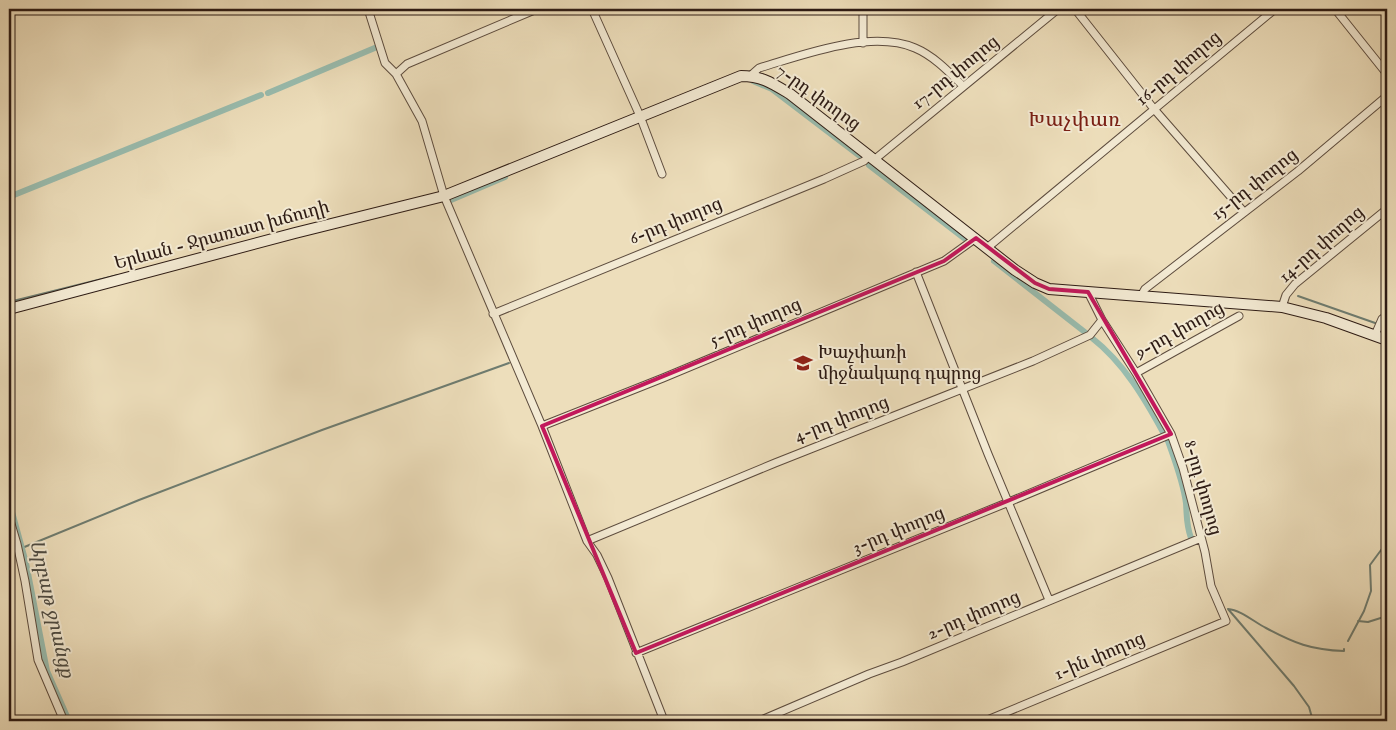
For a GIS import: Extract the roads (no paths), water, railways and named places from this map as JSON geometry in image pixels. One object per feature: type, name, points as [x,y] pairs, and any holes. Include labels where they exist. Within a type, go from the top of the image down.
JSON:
[{"type":"main road","name":"7-րդ փողոց","points":[[444,196],[741,76],[764,78],[790,94],[976,238],[1014,270],[1034,283],[1049,289],[1088,292]]},
{"type":"main road","name":"Երևան - Ջրառատ խճուղի","points":[[9,308],[295,232],[444,196]]},
{"type":"main road","points":[[1088,292],[1282,307],[1326,318],[1387,340]]},
{"type":"street","points":[[368,9],[385,63],[396,74],[422,121],[444,196],[542,426],[587,541],[597,555],[608,578],[663,718],[669,721]]},
{"type":"street","points":[[592,9],[640,116],[662,174]]},
{"type":"street","points":[[863,9],[863,43]]},
{"type":"street","name":"17-րդ փողոց","points":[[872,158],[1058,9]]},
{"type":"street","points":[[1075,9],[1154,109],[1244,212]]},
{"type":"street","name":"16-րդ փողոց","points":[[987,248],[1275,9]]},
{"type":"street","points":[[1335,9],[1387,74]]},
{"type":"street","points":[[396,74],[407,64],[532,11]]},
{"type":"street","points":[[750,76],[759,68],[832,46],[882,41],[914,47],[948,71],[963,86]]},
{"type":"street","name":"15-րդ փողոց","points":[[1140,296],[1145,290],[1298,171],[1387,96]]},
{"type":"street","name":"6-րդ փողոց","points":[[493,314],[872,158]]},
{"type":"street","name":"14-րդ փողոց","points":[[1282,307],[1286,295],[1295,284],[1387,209]]},
{"type":"street","name":"5-րդ փողոց","points":[[542,426],[944,261],[976,238]]},
{"type":"street","points":[[916,272],[1050,600]]},
{"type":"street","name":"8-րդ փողոց","points":[[1088,292],[1102,320],[1136,373],[1171,434],[1183,468],[1211,586],[1226,621]]},
{"type":"street","name":"9-րդ փողոց","points":[[1136,373],[1239,316]]},
{"type":"street","points":[[1375,335],[1385,317]]},
{"type":"street","name":"4-րդ փողոց","points":[[587,541],[775,462],[1033,361],[1090,335],[1102,320]]},
{"type":"street","name":"3-րդ փողոց","points":[[636,653],[1009,502],[1171,434]]},
{"type":"street","points":[[9,517],[25,580],[38,660],[64,721]]},
{"type":"street","name":"2-րդ փողոց","points":[[759,721],[1200,538]]},
{"type":"street","name":"1-ին փողոց","points":[[985,721],[1226,621]]},
{"type":"waterway","points":[[268,93],[377,47]]},
{"type":"waterway","points":[[753,81],[772,89],[860,156]]},
{"type":"waterway","points":[[9,197],[261,95]]},
{"type":"waterway","points":[[869,165],[964,238]]},
{"type":"waterway","points":[[451,200],[505,177]]},
{"type":"waterway","points":[[994,261],[1086,333]]},
{"type":"waterway","points":[[9,302],[118,275]]},
{"type":"waterway","points":[[1298,296],[1378,324]]},
{"type":"waterway","points":[[1382,326],[1387,328]]},
{"type":"waterway","points":[[1092,338],[1124,370],[1164,434]]},
{"type":"waterway","points":[[22,548],[139,500],[322,430],[509,363]]},
{"type":"waterway","points":[[1168,441],[1183,487],[1187,524],[1191,538]]},
{"type":"waterway","name":"Արբաթ ջրանցք","points":[[9,501],[26,563],[47,671],[69,721]]},
{"type":"waterway","points":[[1348,641],[1364,611],[1371,591],[1370,565],[1387,542]]},
{"type":"waterway","points":[[1228,609],[1294,686],[1309,707],[1313,721]]},
{"type":"waterway","points":[[1228,609],[1238,612],[1294,642],[1322,649],[1344,651],[1344,649]]},
{"type":"waterway","points":[[1358,621],[1368,622],[1387,616]]},
{"type":"place","name":"Խաչփառի միջնակարգ դպրոց","points":[[803,363]]},
{"type":"district","name":"Խաչփառ","points":[[1075,120]]}]
